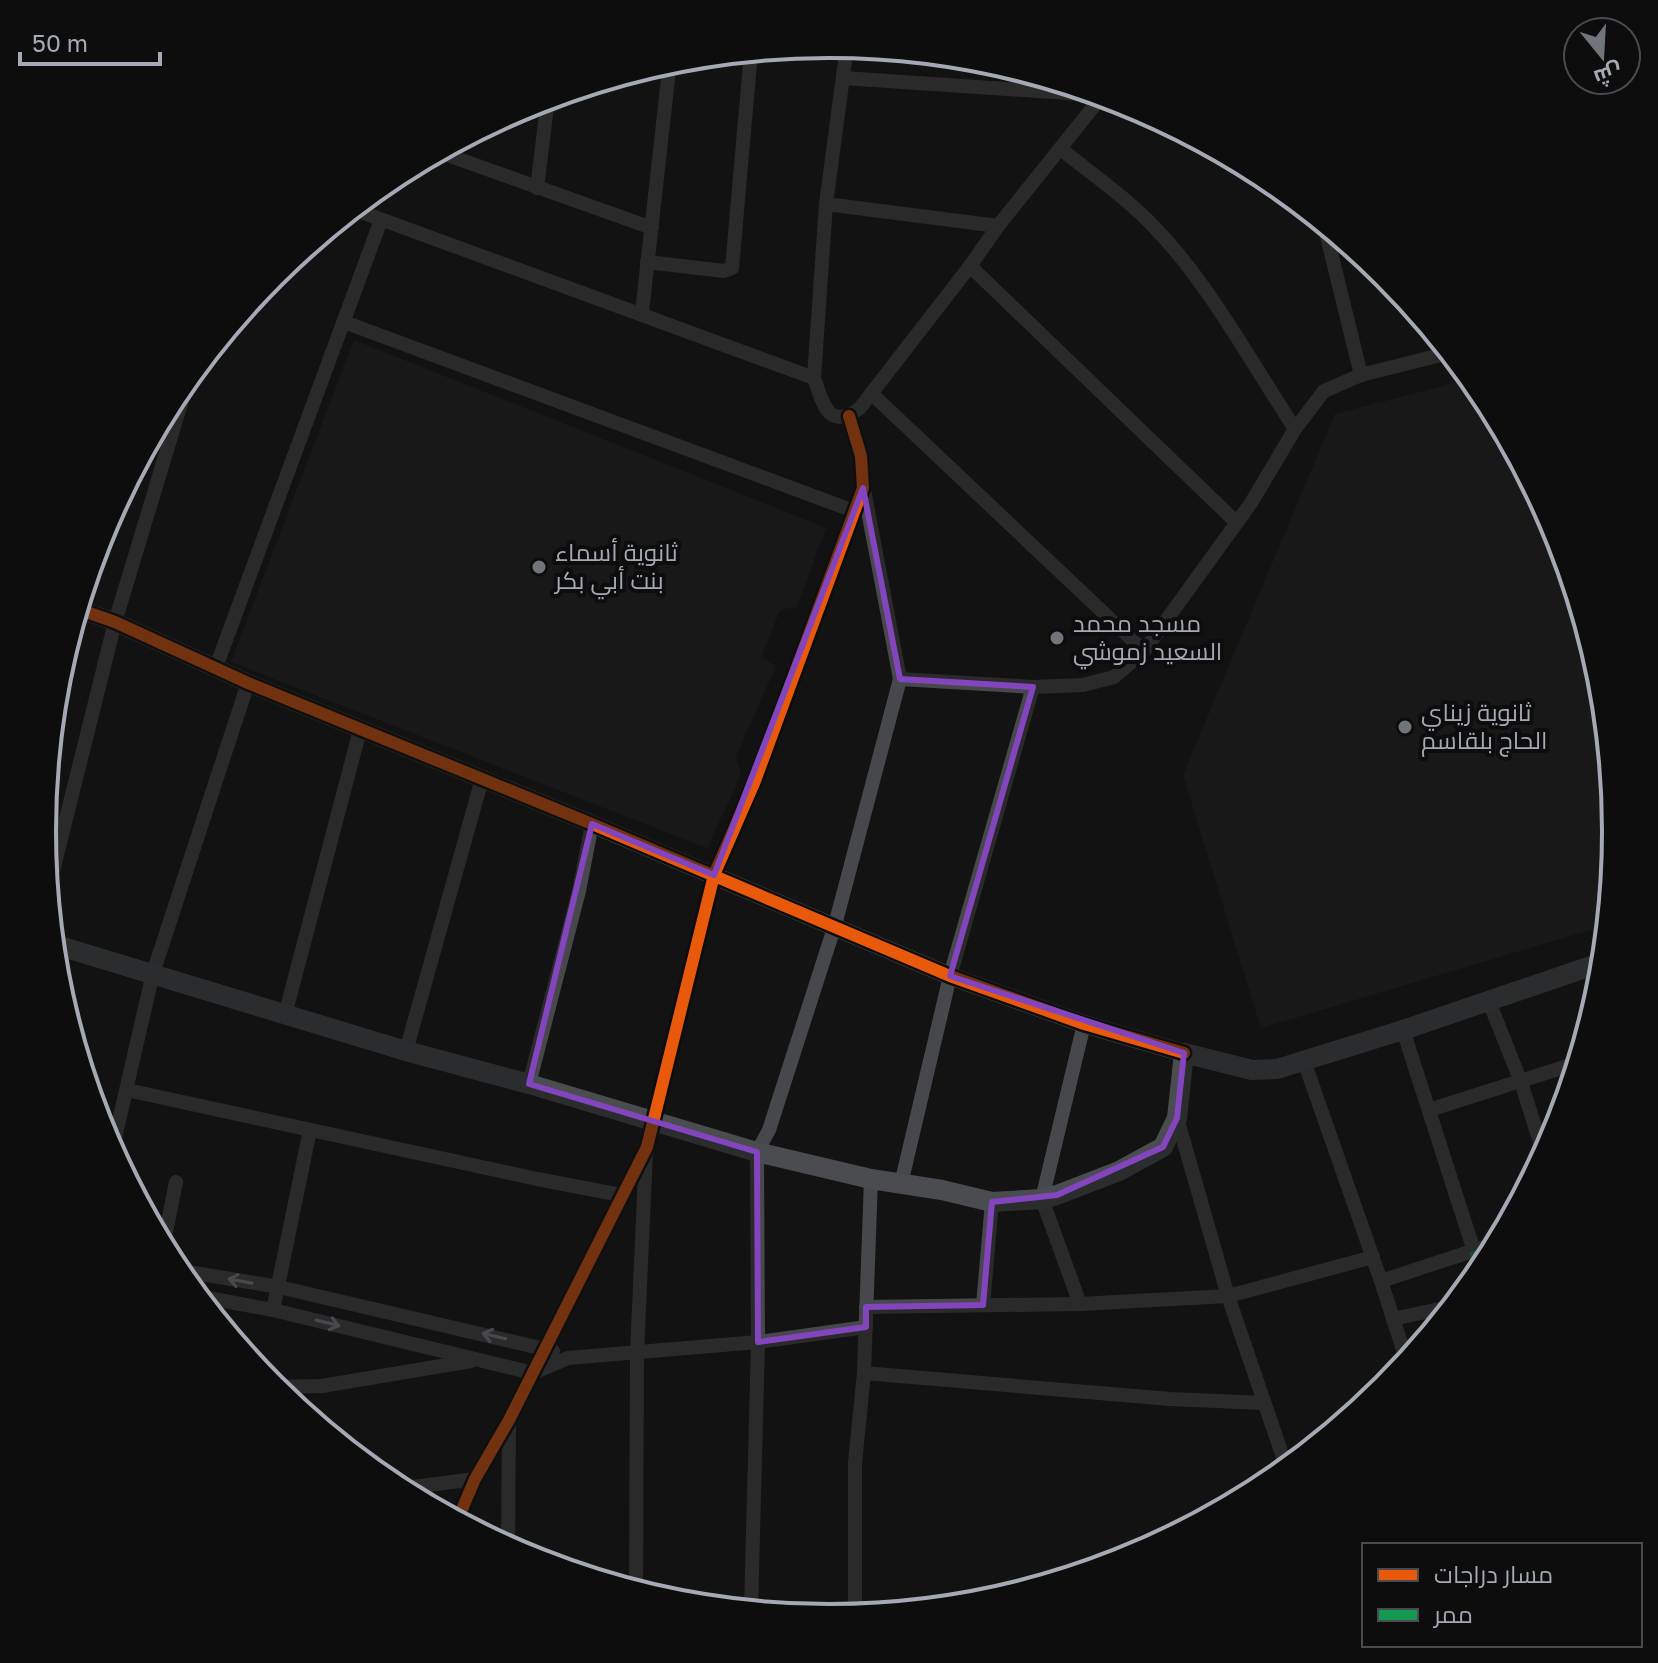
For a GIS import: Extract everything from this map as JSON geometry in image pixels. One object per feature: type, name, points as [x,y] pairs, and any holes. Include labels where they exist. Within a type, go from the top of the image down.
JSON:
[{"type":"main road","points":[[66,948],[406,1051],[757,1152],[871,1179],[942,1190],[992,1202],[1042,1199],[1088,1184],[1163,1147],[1177,1118],[1184,1053],[1252,1070],[1277,1069],[1590,966]]},
{"type":"street","points":[[845,59],[826,204],[814,378],[828,412],[839,417],[849,416],[871,393],[1092,105]]},
{"type":"street","points":[[647,262],[724,271],[732,268],[750,63]]},
{"type":"street","points":[[642,312],[668,75]]},
{"type":"street","points":[[843,78],[1051,92]]},
{"type":"street","points":[[537,188],[546,112]]},
{"type":"street","points":[[1061,149],[1136,208],[1158,230],[1216,307],[1295,429]]},
{"type":"street","points":[[455,155],[652,228]]},
{"type":"street","points":[[826,204],[998,226]]},
{"type":"street","points":[[364,214],[536,278],[642,312],[814,378]]},
{"type":"street","points":[[216,667],[381,220]]},
{"type":"street","points":[[1328,241],[1361,375]]},
{"type":"street","points":[[970,266],[1236,522]]},
{"type":"street","points":[[344,322],[854,511]]},
{"type":"street","points":[[900,679],[1033,687],[1083,685],[1114,677],[1144,651],[1251,503],[1295,429],[1324,391],[1361,375],[1438,356]]},
{"type":"street","points":[[871,393],[1144,651]]},
{"type":"street","points":[[751,1600],[758,1342],[757,1152],[769,1130],[835,925],[900,679],[863,488],[861,456],[849,416]]},
{"type":"street","points":[[57,855],[115,622],[177,417]]},
{"type":"street","points":[[636,1580],[637,1352],[647,1147],[652,1120],[714,875],[755,781],[863,488]]},
{"type":"street","points":[[88,612],[248,683],[835,925],[950,976],[1084,1024],[1184,1053]]},
{"type":"street","points":[[117,1131],[153,973],[248,683]]},
{"type":"street","points":[[901,1184],[950,976],[1033,687]]},
{"type":"street","points":[[285,1015],[360,730]]},
{"type":"street","points":[[406,1051],[482,779]]},
{"type":"street","points":[[529,1084],[579,891],[592,824]]},
{"type":"street","points":[[1488,999],[1521,1082],[1538,1137]]},
{"type":"street","points":[[1080,1304],[1042,1199],[1084,1024]]},
{"type":"street","points":[[1403,1030],[1474,1251]]},
{"type":"street","points":[[1304,1061],[1403,1349]]},
{"type":"street","points":[[1429,1110],[1565,1067]]},
{"type":"street","points":[[127,1090],[621,1195]]},
{"type":"street","points":[[1177,1118],[1228,1296],[1283,1457]]},
{"type":"street","points":[[273,1310],[310,1130]]},
{"type":"street","points":[[461,1511],[647,1147]]},
{"type":"street","points":[[855,1603],[855,1463],[864,1373],[871,1179]]},
{"type":"street","points":[[167,1229],[176,1182]]},
{"type":"street","points":[[983,1305],[992,1202]]},
{"type":"street","points":[[1381,1281],[1479,1249]]},
{"type":"street","points":[[866,1307],[1080,1304],[1228,1296],[1373,1257]]},
{"type":"street","points":[[195,1273],[279,1287],[545,1347],[568,1358]]},
{"type":"street","points":[[214,1299],[273,1310],[533,1373],[568,1358],[758,1342],[866,1327]]},
{"type":"street","points":[[1393,1319],[1436,1310]]},
{"type":"street","points":[[291,1387],[322,1386],[479,1360]]},
{"type":"street","points":[[864,1373],[1170,1399],[1264,1403]]},
{"type":"street","points":[[508,1535],[509,1420]]},
{"type":"street","points":[[419,1486],[475,1479]]},
{"type":"highlighted area","points":[[863,488],[900,679],[1033,687],[950,976],[1184,1053],[1177,1118],[1163,1147],[1057,1195],[992,1202],[983,1305],[866,1307],[866,1327],[758,1342],[757,1152],[529,1084],[592,824],[714,875]]},
{"type":"shaded area","name":"ثانوية أسماء بنت أبي بكر","points":[[354,340],[826,528],[797,607],[780,610],[761,657],[776,666],[736,756],[741,775],[707,848],[231,662]]},
{"type":"shaded area","name":"ثانوية زيناي الحاج بلقاسم","points":[[1458,382],[1498,445],[1522,490],[1561,583],[1587,681],[1600,781],[1602,832],[1595,928],[1261,1028],[1183,775],[1335,414]]},
{"type":"marked path","points":[[1474,1251],[1475,1255]]},
{"type":"cycle path","points":[[461,1511],[647,1147],[714,875],[755,781],[863,488],[861,456],[849,416]]},
{"type":"cycle path","points":[[88,612],[248,683],[950,976],[1084,1024],[1184,1053]]},
{"type":"place","name":"ثانوية أسماء بنت أبي بكر","points":[[539,567]]},
{"type":"place","name":"مسجد محمد السعيد زموشي","points":[[1057,638]]},
{"type":"place","name":"ثانوية زيناي الحاج بلقاسم","points":[[1405,727]]}]
